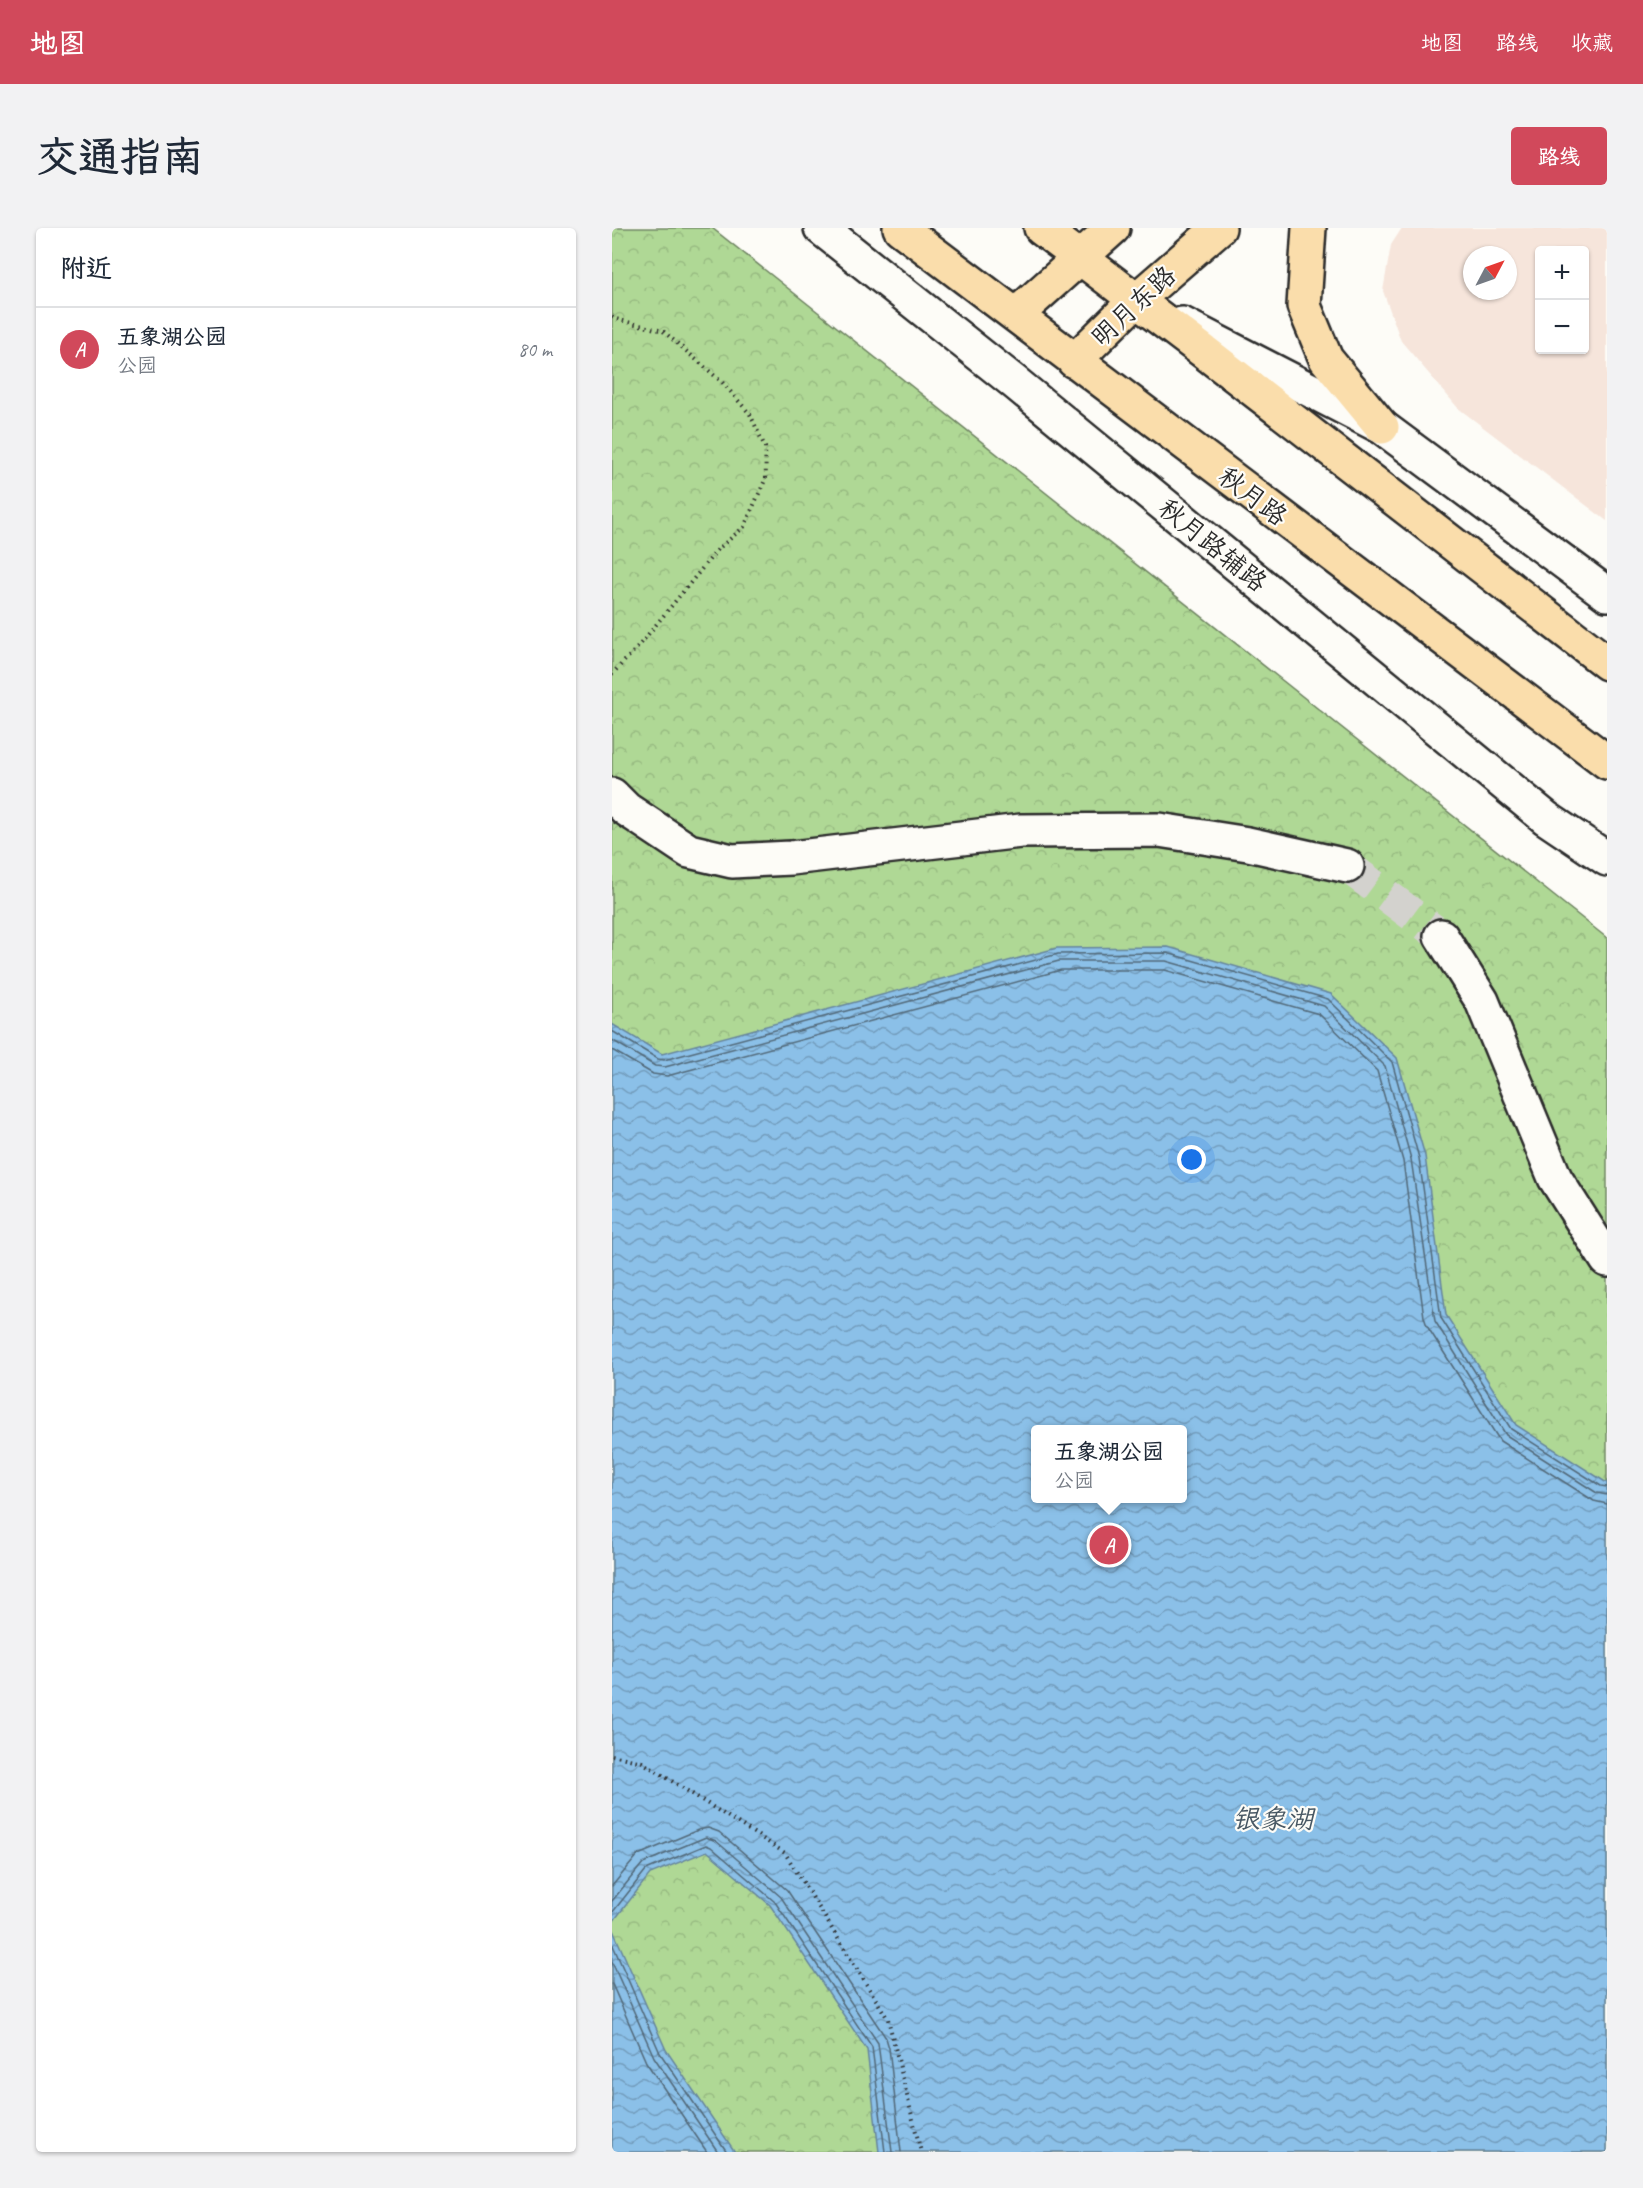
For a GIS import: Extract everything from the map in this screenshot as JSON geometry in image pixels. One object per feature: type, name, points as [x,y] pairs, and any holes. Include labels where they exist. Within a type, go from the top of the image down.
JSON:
[{"type":"main road","name":"秋月路","points":[[900,228],[1607,762]]},
{"type":"main road","points":[[1041,228],[1607,663]]},
{"type":"main road","points":[[1016,315],[1113,228]]},
{"type":"main road","name":"明月东路","points":[[1074,361],[1136,300],[1220,228]]},
{"type":"main road","points":[[1309,228],[1304,306],[1326,359],[1382,427]]},
{"type":"street","name":"秋月路辅路","points":[[821,228],[1032,396],[1546,818],[1607,859]]},
{"type":"street","points":[[1136,300],[1382,427],[1607,594]]},
{"type":"street","points":[[612,795],[626,809],[689,851],[732,861],[791,858],[1021,831],[1159,830],[1248,844],[1347,866]]},
{"type":"street","points":[[1441,936],[1482,1001],[1555,1178],[1607,1260]]},
{"type":"path","points":[[612,316],[663,332],[722,382],[750,414],[765,447],[766,478],[744,527],[718,549],[637,648],[612,674]]},
{"type":"path","points":[[612,1755],[642,1762],[785,1853],[888,2019],[921,2152]]},
{"type":"shaded area","points":[[1402,228],[1607,228],[1607,521],[1458,408],[1401,341],[1383,291],[1391,245]]},
{"type":"green space","name":"银象湖","points":[[612,228],[712,228],[1607,938],[1607,2152],[612,2152]]},
{"type":"water","name":"银象湖","points":[[1168,947],[1331,994],[1397,1058],[1425,1156],[1446,1315],[1516,1425],[1607,1483],[1607,2152],[879,2152],[867,2050],[770,1905],[707,1851],[650,1874],[612,1923],[612,1024],[662,1054],[1057,948]]},
{"type":"water","points":[[612,1928],[666,2050],[735,2152],[612,2152]]},
{"type":"tunnel","points":[[1347,866],[1441,936]]},
{"type":"place","name":"五象湖公园","points":[[1109,1545]]}]
